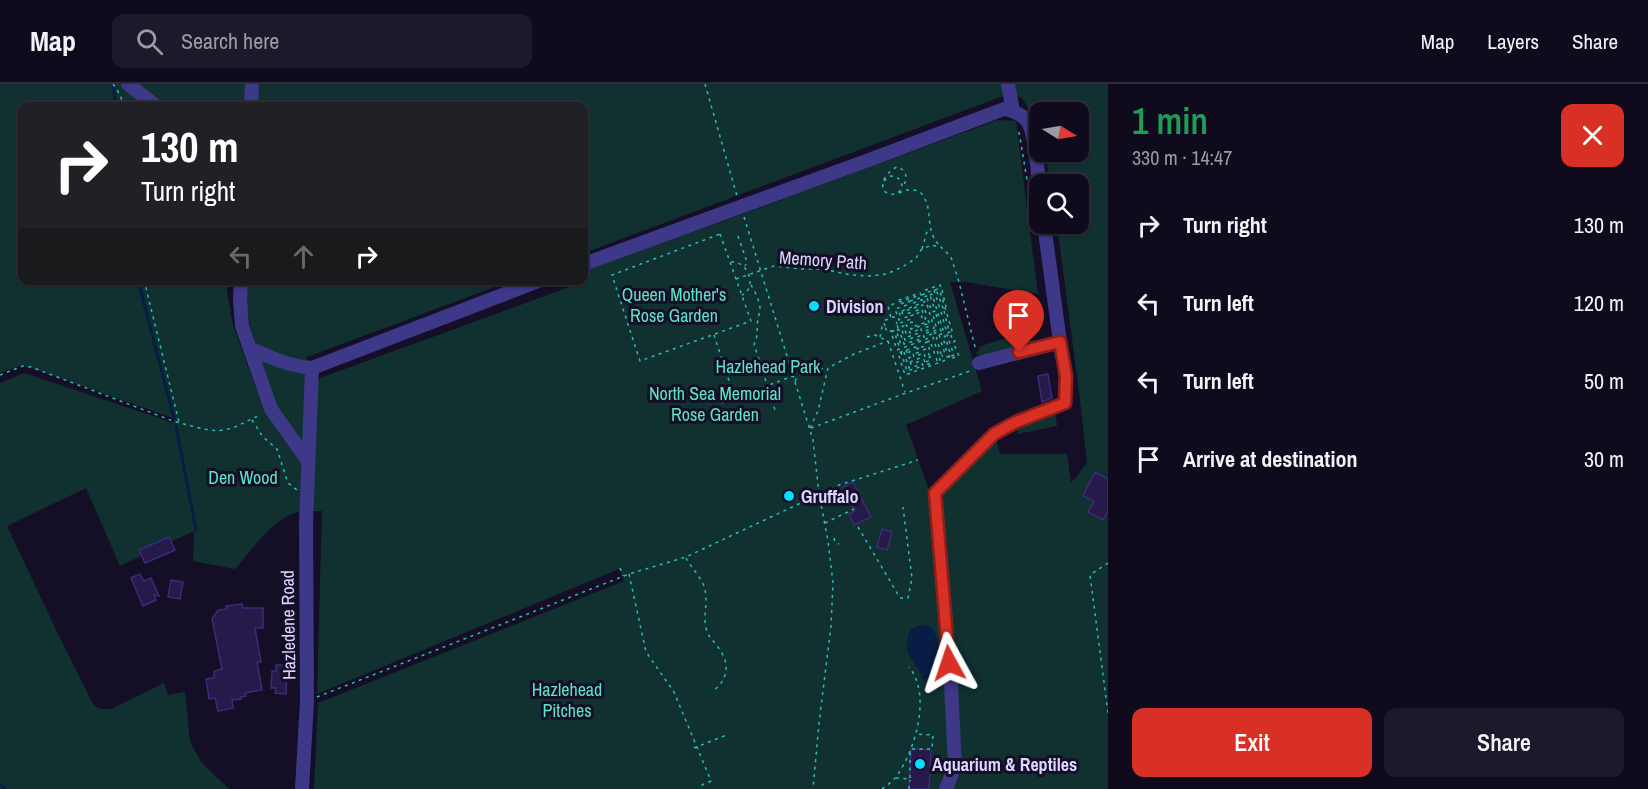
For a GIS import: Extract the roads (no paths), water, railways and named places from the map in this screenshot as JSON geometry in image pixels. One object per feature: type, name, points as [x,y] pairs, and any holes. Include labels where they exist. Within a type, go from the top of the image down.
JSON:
[{"type":"street","points":[[128,84],[151,102]]},
{"type":"street","points":[[251,102],[252,84]]},
{"type":"street","points":[[1008,84],[1014,111]]},
{"type":"street","points":[[588,263],[1004,109],[1014,111],[1030,125],[1034,145],[1034,174]]},
{"type":"street","points":[[946,789],[954,766],[951,685],[935,493],[994,434],[1016,422],[1065,403],[1066,376],[1040,234]]},
{"type":"street","points":[[241,285],[242,326],[271,409],[308,462]]},
{"type":"street","points":[[250,348],[294,366],[312,368],[528,285]]},
{"type":"street","points":[[1036,341],[1060,342]]},
{"type":"street","points":[[979,363],[1060,342]]},
{"type":"street","name":"Hazledene Road","points":[[302,789],[307,701],[306,499],[312,368]]},
{"type":"water","points":[[920,625],[930,627],[934,631],[938,643],[937,677],[929,680],[923,679],[907,647],[910,630]]},
{"type":"waterway","points":[[113,84],[115,102]]},
{"type":"waterway","points":[[139,285],[174,418]]},
{"type":"waterway","points":[[176,426],[196,530]]},
{"type":"waterway","points":[[0,785],[5,789]]},
{"type":"place","name":"Division","points":[[814,306]]},
{"type":"place","name":"Gruffalo","points":[[789,496]]},
{"type":"place","name":"Aquarium & Reptiles","points":[[920,764]]},
{"type":"park label","name":"Queen Mother's Rose Garden","points":[[674,304]]},
{"type":"park label","name":"Hazlehead Park","points":[[768,366]]},
{"type":"park label","name":"North Sea Memorial Rose Garden","points":[[715,403]]},
{"type":"park label","name":"Den Wood","points":[[243,477]]},
{"type":"park label","name":"Hazlehead Pitches","points":[[567,699]]}]
